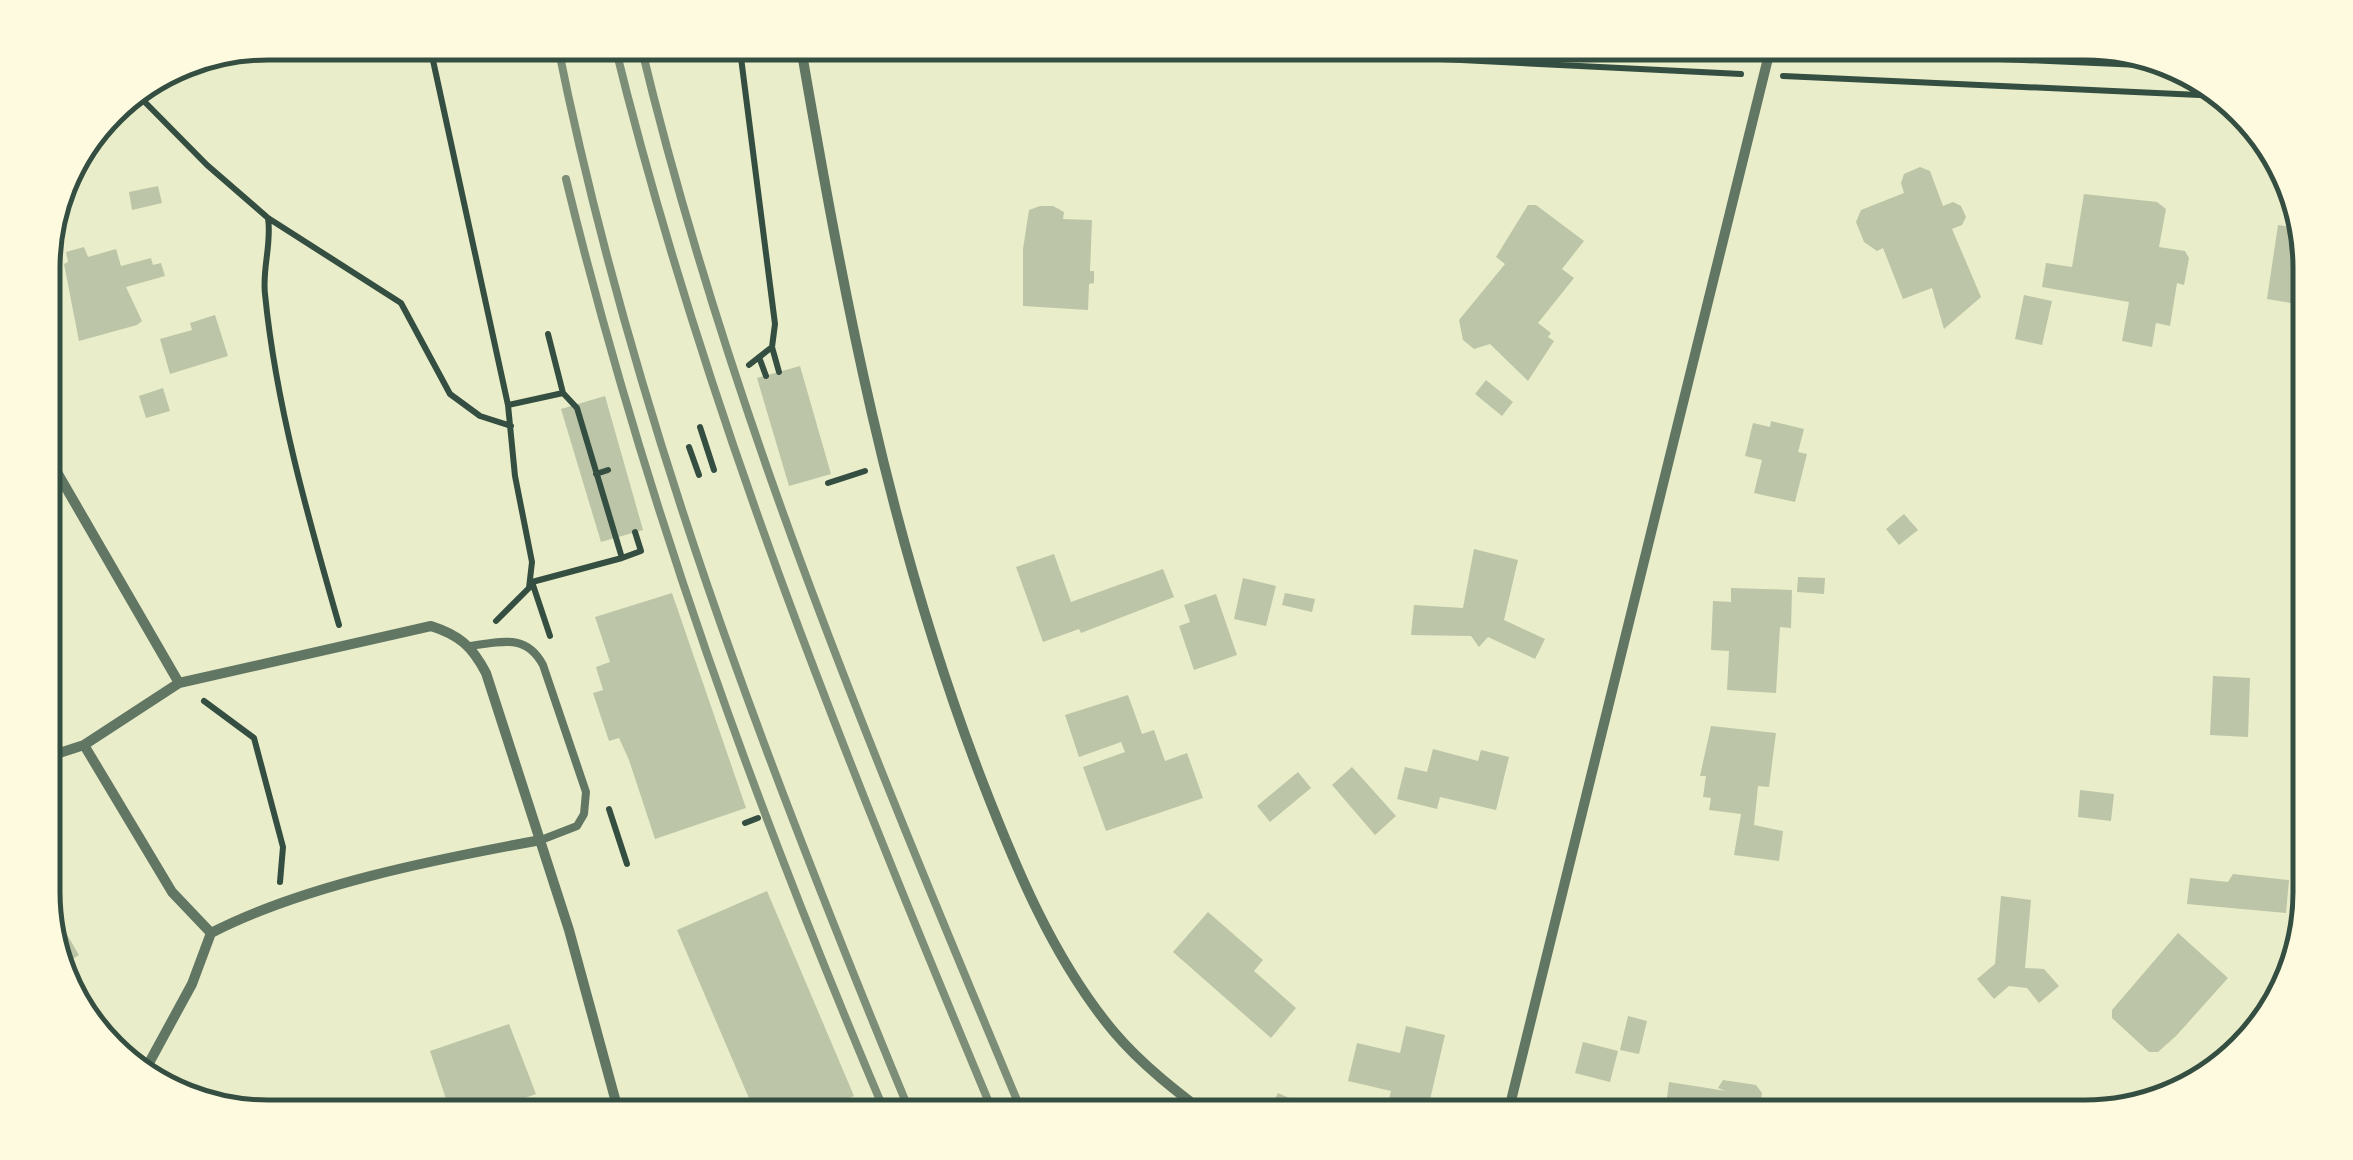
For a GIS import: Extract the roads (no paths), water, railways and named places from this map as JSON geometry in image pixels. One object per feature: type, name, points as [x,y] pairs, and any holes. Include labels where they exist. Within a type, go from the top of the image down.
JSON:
[{"type":"street","points":[[803,60],[845,304],[881,466],[965,736],[1033,901],[1073,974],[1114,1032],[1188,1100]]},
{"type":"street","points":[[1511,1100],[1769,60]]},
{"type":"street","points":[[60,476],[179,683]]},
{"type":"street","points":[[60,753],[84,745],[179,683],[431,626],[453,633],[470,646],[486,673],[540,840],[615,1100]]},
{"type":"street","points":[[84,745],[172,892],[211,932]]},
{"type":"street","points":[[150,1063],[192,984],[211,932],[278,904],[480,851],[540,840]]},
{"type":"lane","points":[[470,646],[519,641],[532,648],[543,665],[587,800],[577,826],[540,840]]},
{"type":"railway","points":[[561,60],[624,318],[708,588],[806,854],[905,1100]]},
{"type":"railway","points":[[619,60],[650,181],[736,453],[834,720],[988,1100]]},
{"type":"railway","points":[[645,60],[676,182],[762,454],[861,720],[1017,1100]]},
{"type":"railway","points":[[566,179],[631,419],[707,655],[793,887],[880,1100]]}]
